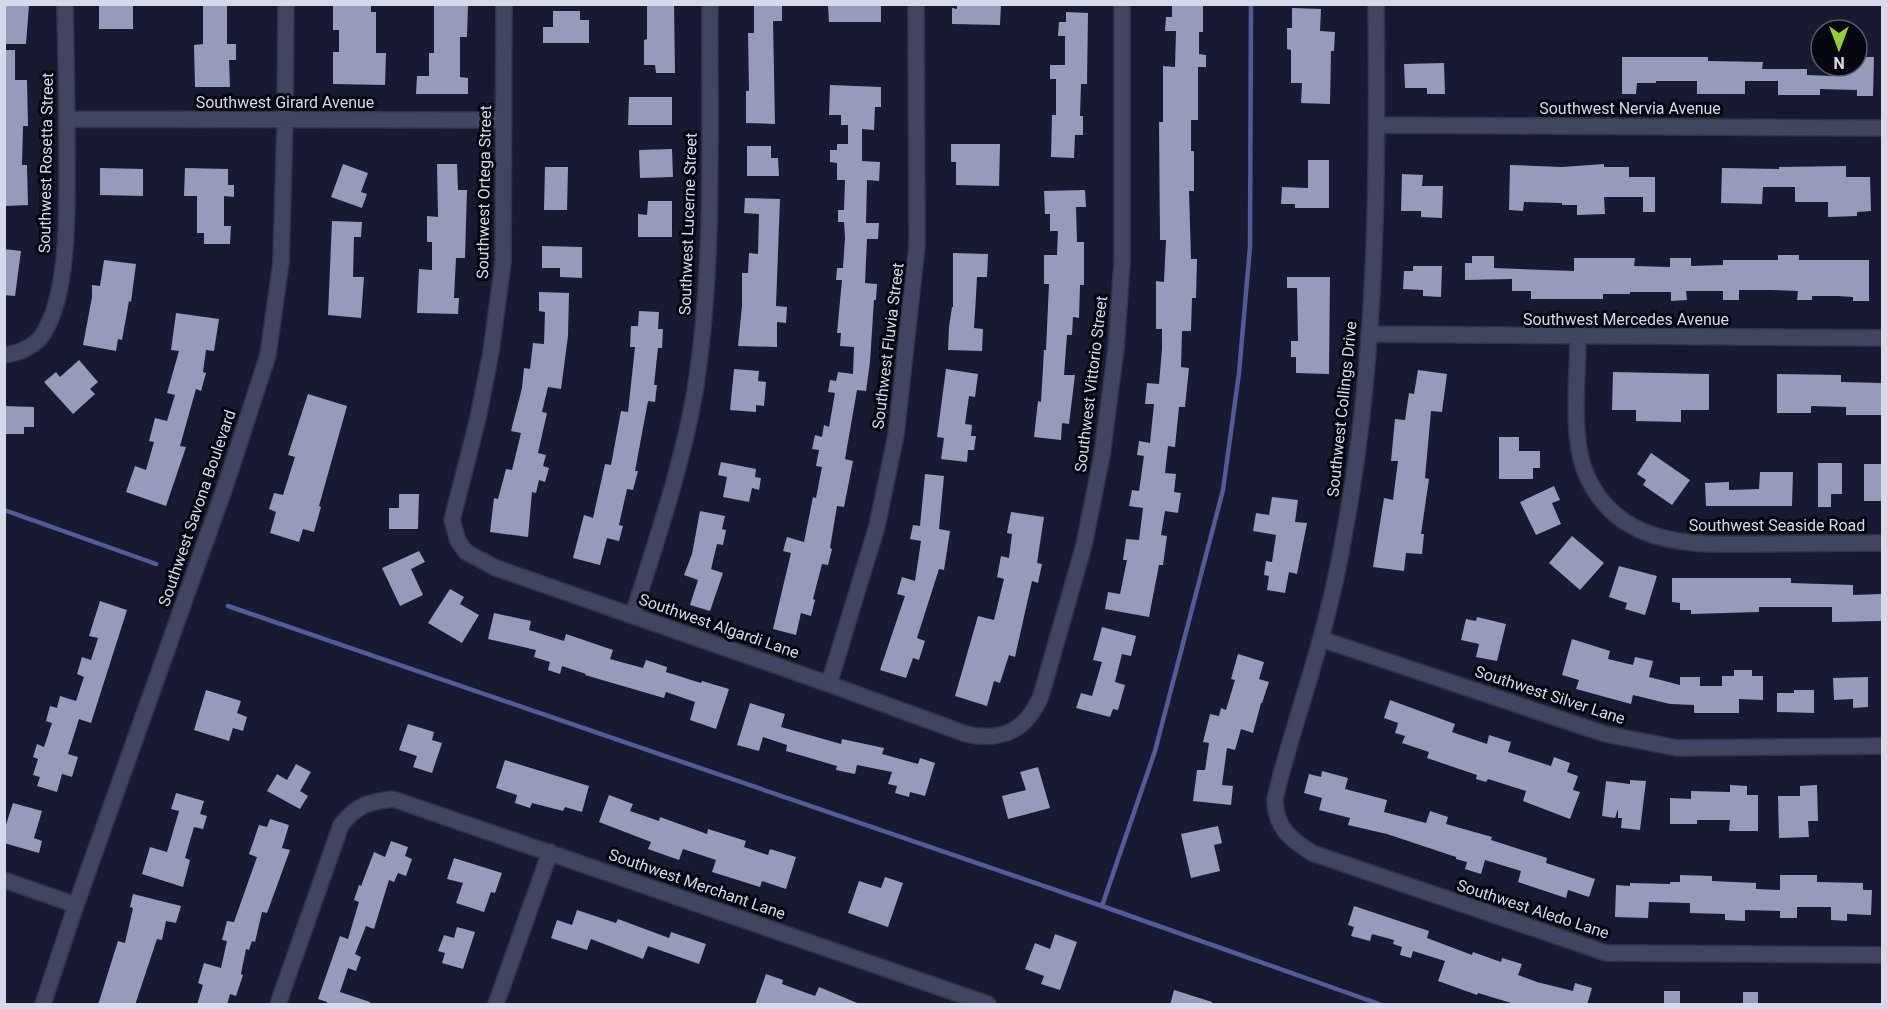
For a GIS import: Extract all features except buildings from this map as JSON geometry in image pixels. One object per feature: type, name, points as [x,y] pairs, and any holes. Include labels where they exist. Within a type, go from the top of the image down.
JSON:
[{"type":"street","name":"Southwest Rosetta Street","points":[[4,355],[15,353],[36,343],[44,333],[50,320],[60,282],[66,212],[65,4]]},
{"type":"street","name":"Southwest Savona Boulevard","points":[[43,1005],[76,905],[226,484],[268,355],[281,262],[286,4]]},
{"type":"street","name":"Southwest Ortega Street","points":[[452,520],[478,418],[491,352],[503,263],[504,4]]},
{"type":"street","name":"Southwest Lucerne Street","points":[[633,615],[674,485],[698,367],[708,265],[710,4]]},
{"type":"street","name":"Southwest Fluvia Street","points":[[829,684],[877,526],[896,435],[917,246],[916,4]]},
{"type":"street","name":"Southwest Vittorio Street","points":[[996,737],[1008,733],[1028,720],[1041,696],[1084,545],[1102,455],[1116,348],[1122,263],[1122,4]]},
{"type":"street","name":"Southwest Collings Drive","points":[[1275,809],[1278,786],[1321,639],[1348,513],[1363,404],[1369,334],[1378,125],[1376,4]]},
{"type":"street","name":"Southwest Girard Avenue","points":[[67,119],[504,120]]},
{"type":"street","name":"Southwest Nervia Avenue","points":[[1378,125],[1882,128]]},
{"type":"street","name":"Southwest Mercedes Avenue","points":[[1369,334],[1882,338]]},
{"type":"street","name":"Southwest Seaside Road","points":[[1578,337],[1577,433],[1584,468],[1597,495],[1621,519],[1653,536],[1688,544],[1882,543]]},
{"type":"street","name":"Southwest Algardi Lane","points":[[452,520],[458,541],[466,552],[496,568],[966,734],[984,738],[996,737]]},
{"type":"street","name":"Southwest Silver Lane","points":[[1321,639],[1605,734],[1677,748],[1882,746]]},
{"type":"street","name":"Southwest Merchant Lane","points":[[278,1005],[341,825],[351,812],[362,805],[393,799],[988,1005]]},
{"type":"street","name":"Southwest Aledo Lane","points":[[1275,809],[1282,830],[1289,838],[1312,854],[1606,953],[1882,955]]},
{"type":"street","points":[[496,1005],[550,852]]},
{"type":"street","points":[[4,880],[76,905]]},
{"type":"waterway","points":[[1102,906],[1155,751],[1223,490],[1239,373],[1250,247],[1251,4]]},
{"type":"waterway","points":[[4,510],[156,564]]},
{"type":"waterway","points":[[228,606],[1102,906],[1379,1004]]}]
